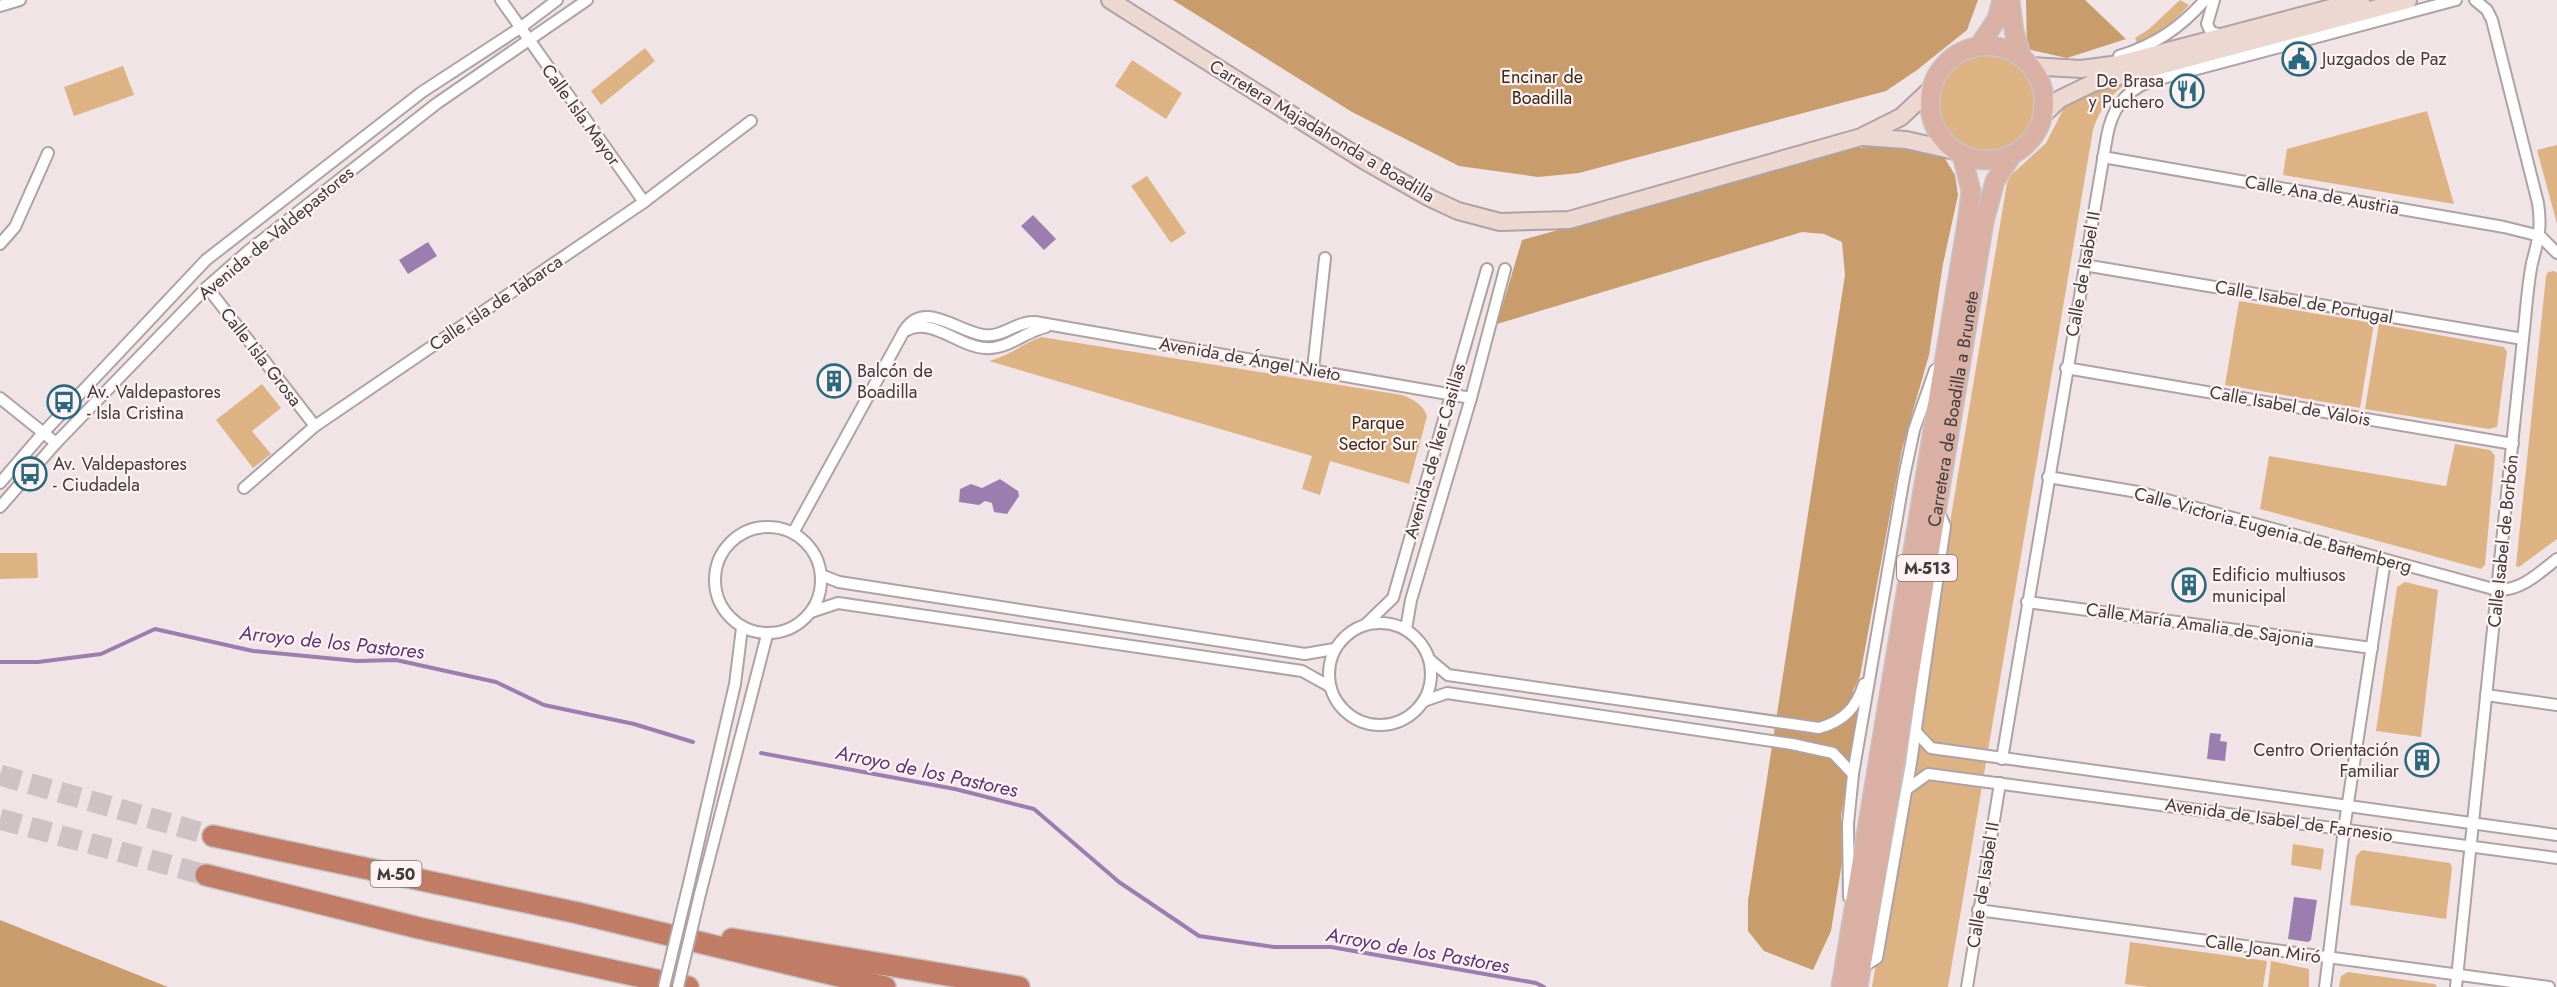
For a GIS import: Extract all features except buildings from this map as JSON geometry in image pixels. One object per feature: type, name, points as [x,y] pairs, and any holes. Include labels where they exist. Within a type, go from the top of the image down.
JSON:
[{"type":"highway","name":"M-50","points":[[213,836],[578,913],[885,987]]},
{"type":"highway","points":[[206,875],[419,928],[688,987]]},
{"type":"highway","points":[[578,913],[1019,987]]},
{"type":"highway","points":[[419,928],[489,951],[640,987]]},
{"type":"main road","points":[[1979,46],[1997,19],[2002,0]]},
{"type":"main road","points":[[2010,0],[2014,31],[2026,62],[2044,94],[2043,115]]},
{"type":"main road","points":[[1931,89],[1945,64],[1960,52],[1979,46],[2002,48],[2026,62]]},
{"type":"main road","name":"M-513","points":[[1931,89],[1932,119],[1940,137],[1958,153]]},
{"type":"main road","name":"M-513","points":[[2012,155],[2032,138],[2043,115]]},
{"type":"main road","points":[[1958,153],[1987,161],[2012,155]]},
{"type":"main road","name":"Carretera de Boadilla a Brunete","points":[[1841,987],[1849,924],[1971,191],[1958,153]]},
{"type":"main road","name":"Carretera de Boadilla a Brunete","points":[[1858,987],[1984,222],[1995,181],[2012,155]]},
{"type":"street","points":[[0,6],[20,0]]},
{"type":"street","name":"Calle Isla Mayor","points":[[501,0],[528,42],[644,202]]},
{"type":"street","name":"Avenida de Valdepastores","points":[[0,483],[43,433],[206,260],[422,92],[557,0]]},
{"type":"street","name":"Avenida de Valdepastores","points":[[0,507],[56,443],[207,288],[247,252],[436,104],[587,0]]},
{"type":"street","name":"Carretera Majadahonda a Boadilla","points":[[1110,0],[1422,194],[1458,211],[1500,222],[1569,220],[1861,137],[1901,117],[1931,89]]},
{"type":"street","points":[[2065,69],[2109,59],[2159,41],[2186,20],[2205,0]]},
{"type":"street","points":[[2214,0],[2207,24],[2211,32],[2223,35]]},
{"type":"street","points":[[2026,62],[2065,69],[2119,64],[2361,0]]},
{"type":"street","name":"Calle de Isabel II","points":[[2002,759],[2084,265],[2103,157],[2115,109],[2136,87],[2430,0]]},
{"type":"street","name":"Calle de Isabel II","points":[[2413,5],[2456,0]]},
{"type":"street","points":[[2475,0],[2487,10],[2492,20],[2538,203],[2540,236],[2557,253]]},
{"type":"street","points":[[2043,115],[2060,99],[2093,83],[2413,5]]},
{"type":"street","name":"Calle Isla de Tabarca","points":[[244,488],[315,426],[644,202],[751,121]]},
{"type":"street","name":"Carretera Majadahonda a Boadilla","points":[[1861,137],[1906,140],[1958,153]]},
{"type":"street","points":[[0,244],[15,227],[48,153]]},
{"type":"street","name":"Calle Ana de Austria","points":[[2103,157],[2504,227],[2540,236]]},
{"type":"street","name":"Calle Isabel de Borbón","points":[[2456,987],[2523,339],[2532,264],[2540,236]]},
{"type":"street","points":[[1313,369],[1325,258]]},
{"type":"street","name":"Calle Isabel de Portugal","points":[[2084,265],[2523,339]]},
{"type":"street","name":"Avenida de Íker Casillas","points":[[1366,624],[1394,598],[1487,269]]},
{"type":"street","name":"Avenida de Íker Casillas","points":[[1406,629],[1411,600],[1471,398],[1505,269]]},
{"type":"street","points":[[1849,924],[1848,824],[1853,774],[1910,449],[1933,379],[1959,274]]},
{"type":"street","name":"Calle Isla Grosa","points":[[207,288],[315,426]]},
{"type":"street","name":"Avenida de Ángel Nieto","points":[[793,533],[904,331],[910,321],[918,317],[929,316],[984,336],[1003,334],[1029,322],[1313,369],[1471,398]]},
{"type":"street","name":"Calle Isabel de Valois","points":[[2067,368],[2513,444]]},
{"type":"street","points":[[0,398],[56,443]]},
{"type":"street","name":"Calle Victoria Eugenia de Battemberg","points":[[2048,477],[2138,492],[2497,590]]},
{"type":"street","points":[[1861,968],[1877,958],[1907,789],[1945,526],[1937,508]]},
{"type":"street","points":[[777,527],[793,533],[807,544],[817,558],[821,575],[820,594],[811,612],[792,629],[767,635],[742,628],[729,618],[719,604],[714,588],[715,571],[720,555],[730,542],[752,530],[777,527]]},
{"type":"street","points":[[2497,590],[2508,591],[2520,586],[2557,559]]},
{"type":"street","points":[[2325,987],[2344,829],[2385,560]]},
{"type":"street","points":[[821,575],[839,582],[1305,654],[1334,649]]},
{"type":"street","name":"Calle María Amalia de Sajonia","points":[[2027,602],[2372,648]]},
{"type":"street","points":[[811,612],[838,603],[1302,671],[1329,686]]},
{"type":"street","points":[[1430,660],[1431,681],[1424,701],[1411,716],[1392,724],[1372,726],[1352,718],[1338,705],[1329,686],[1328,667],[1334,649],[1348,632],[1366,624],[1387,622],[1406,629],[1421,643],[1430,660],[1448,675],[1819,728],[1835,724],[1847,715],[1861,695],[1875,652]]},
{"type":"street","points":[[664,987],[735,684],[742,628]]},
{"type":"street","points":[[678,987],[767,635]]},
{"type":"street","points":[[1424,701],[1447,693],[1792,744],[1833,753],[1853,774]]},
{"type":"street","points":[[2486,696],[2554,703]]},
{"type":"street","name":"Avenida de Isabel de Farnesio","points":[[1916,732],[1931,748],[2557,835]]},
{"type":"street","name":"Avenida de Isabel de Farnesio","points":[[1907,789],[1928,774],[2557,858]]},
{"type":"street","name":"Calle de Isabel II","points":[[1967,987],[2000,783]]},
{"type":"street","name":"Calle Joan Miró","points":[[1978,910],[2549,987]]},
{"type":"green space","name":"Encinar de Boadilla","points":[[1173,0],[1978,0],[1967,30],[1917,70],[1886,91],[1579,173],[1538,177],[1459,166],[1352,112]]},
{"type":"green space","points":[[2026,0],[2085,0],[2126,39],[2067,58],[2027,49]]},
{"type":"green space","points":[[2180,0],[2189,5],[2178,17],[2152,36],[2137,43],[2135,38],[2149,29]]},
{"type":"green space","points":[[645,48],[655,61],[601,105],[591,91]]},
{"type":"green space","points":[[1987,56],[2005,60],[2020,70],[2030,85],[2034,103],[2030,121],[2020,136],[2005,146],[1987,150],[1969,146],[1954,136],[1944,121],[1940,103],[1944,85],[1954,70],[1969,60]]},
{"type":"green space","points":[[1132,60],[1182,93],[1166,119],[1115,86]]},
{"type":"green space","points":[[123,66],[134,95],[74,116],[64,87]]},
{"type":"green space","points":[[2130,81],[2117,90],[2107,102],[2093,130],[1948,987],[1872,987],[2007,183],[2012,174],[2046,143],[2066,104],[2081,93]]},
{"type":"green space","points":[[2427,111],[2454,204],[2283,175],[2287,149]]},
{"type":"green space","points":[[1906,145],[1944,157],[1955,175],[1958,195],[1943,264],[1929,355],[1902,449],[1860,676],[1853,691],[1857,717],[1841,816],[1842,862],[1831,931],[1813,970],[1764,951],[1748,931],[1748,901],[1845,275],[1842,242],[1824,234],[1802,232],[1497,324],[1522,240],[1852,148]]},
{"type":"green space","points":[[2557,145],[2557,224],[2537,150]]},
{"type":"green space","points":[[1147,176],[1186,233],[1171,243],[1131,186]]},
{"type":"green space","points":[[2548,272],[2557,273],[2557,539],[2519,567],[2516,566],[2546,276]]},
{"type":"green space","points":[[2239,301],[2374,323],[2360,408],[2225,385]]},
{"type":"green space","points":[[2379,324],[2504,347],[2507,352],[2497,427],[2489,429],[2365,409]]},
{"type":"green space","name":"Parque Sector Sur","points":[[1041,337],[1402,395],[1423,408],[1427,416],[1409,484],[1330,461],[1320,495],[1302,489],[1312,456],[989,361]]},
{"type":"green space","points":[[262,384],[281,408],[252,431],[271,454],[253,468],[216,420]]},
{"type":"green space","points":[[2455,444],[2490,450],[2495,456],[2485,565],[2481,569],[2260,509],[2269,456],[2446,486]]},
{"type":"green space","points":[[0,553],[37,553],[38,578],[0,579]]},
{"type":"green space","points":[[2405,582],[2438,590],[2421,737],[2376,731],[2397,587]]},
{"type":"green space","points":[[2293,844],[2324,849],[2321,870],[2291,865]]},
{"type":"green space","points":[[2362,850],[2450,863],[2452,868],[2446,919],[2350,905],[2356,856]]},
{"type":"green space","points":[[0,920],[168,987],[0,987]]},
{"type":"green space","points":[[2130,942],[2267,961],[2263,987],[2148,987],[2125,984]]},
{"type":"green space","points":[[2271,961],[2309,969],[2309,987],[2268,987]]},
{"type":"green space","points":[[2348,972],[2435,984],[2437,987],[2339,987],[2341,976]]},
{"type":"shaded area","points":[[1033,215],[1056,239],[1044,250],[1021,226]]},
{"type":"shaded area","points":[[428,242],[437,256],[408,274],[399,260]]},
{"type":"shaded area","points":[[1000,479],[1018,491],[1019,496],[1007,514],[994,512],[992,503],[985,501],[979,505],[959,502],[960,489],[971,484],[982,488]]},
{"type":"shaded area","points":[[2210,733],[2221,734],[2220,741],[2227,742],[2225,761],[2207,759]]},
{"type":"shaded area","points":[[2294,897],[2317,900],[2311,940],[2308,942],[2288,939]]},
{"type":"waterway","name":"Arroyo de los Pastores","points":[[0,662],[38,662],[101,654],[155,629],[253,651],[357,661],[396,660],[496,682],[544,705],[634,724],[693,742]]},
{"type":"waterway","name":"Arroyo de los Pastores","points":[[761,753],[955,789],[1034,809],[1119,882],[1199,936],[1274,947],[1331,947],[1536,983],[1544,987]]},
{"type":"tunnel","points":[[0,775],[213,836]]},
{"type":"tunnel","points":[[0,819],[206,875]]},
{"type":"place","name":"Juzgados de Paz","points":[[2299,59]]},
{"type":"place","name":"De Brasa y Puchero","points":[[2187,91]]},
{"type":"place","name":"Balcón de Boadilla","points":[[834,381]]},
{"type":"place","name":"Av. Valdepastores - Isla Cristina","points":[[64,402]]},
{"type":"place","name":"Av. Valdepastores - Ciudadela","points":[[30,474]]},
{"type":"place","name":"Edificio multiusos municipal","points":[[2189,585]]},
{"type":"place","name":"Centro Orientación Familiar","points":[[2422,760]]}]
